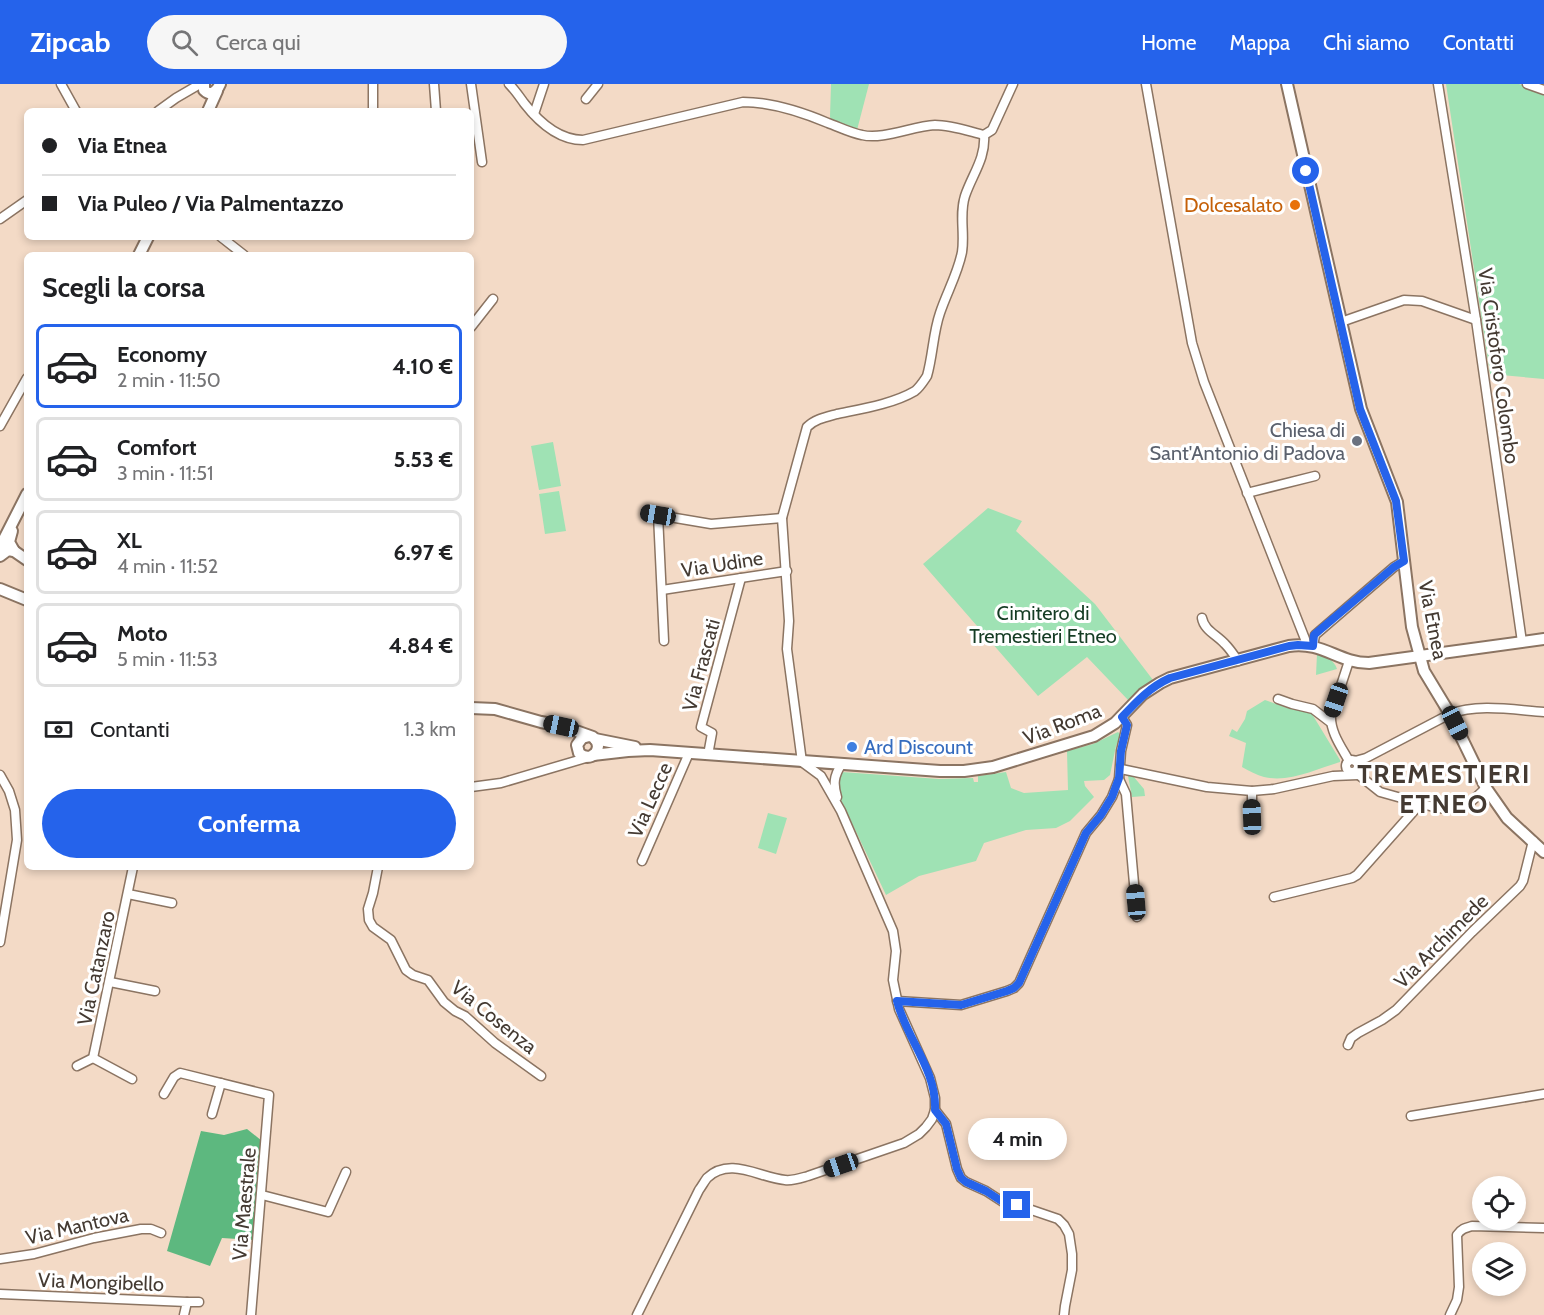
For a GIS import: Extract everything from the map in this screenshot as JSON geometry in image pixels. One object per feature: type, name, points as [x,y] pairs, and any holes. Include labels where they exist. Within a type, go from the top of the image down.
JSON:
[{"type":"main road","name":"Via Etnea","points":[[1287,84],[1360,409],[1396,501],[1412,627],[1424,671],[1450,714],[1486,788],[1507,818],[1544,852]]},
{"type":"main road","points":[[203,88],[211,94],[219,86]]},
{"type":"main road","points":[[209,108],[219,86]]},
{"type":"main road","points":[[203,88],[203,108]]},
{"type":"main road","points":[[2,540],[24,500]]},
{"type":"main road","points":[[14,551],[9,542],[16,517]]},
{"type":"main road","points":[[0,556],[8,550],[24,558]]},
{"type":"main road","points":[[1,589],[24,599]]},
{"type":"main road","points":[[1309,646],[1324,649],[1356,663],[1369,663],[1544,639]]},
{"type":"main road","name":"Via Roma","points":[[650,750],[940,771],[986,768],[1094,736],[1122,717],[1143,694],[1170,678],[1289,646],[1309,646]]},
{"type":"main road","points":[[474,708],[495,709],[571,729],[592,738],[650,750]]},
{"type":"main road","points":[[541,722],[569,734],[575,739],[582,755],[650,750]]},
{"type":"main road","points":[[578,747],[582,738],[592,738]]},
{"type":"main road","points":[[592,738],[598,746],[592,756]]},
{"type":"street","points":[[61,84],[74,108]]},
{"type":"street","points":[[373,84],[373,108]]},
{"type":"street","points":[[434,84],[436,108]]},
{"type":"street","points":[[471,84],[482,162]]},
{"type":"street","points":[[509,84],[544,124],[567,138],[575,140],[743,102],[780,107],[812,116],[861,135],[876,136],[934,125],[984,135],[992,130],[1012,84]]},
{"type":"street","points":[[534,114],[544,84]]},
{"type":"street","points":[[586,99],[598,84]]},
{"type":"street","points":[[1146,84],[1192,343],[1204,382],[1309,646]]},
{"type":"street","name":"Via Cristoforo Colombo","points":[[1440,84],[1522,642]]},
{"type":"street","points":[[1527,84],[1544,90]]},
{"type":"street","points":[[162,108],[176,98],[203,88]]},
{"type":"street","points":[[841,811],[820,776],[802,762],[787,650],[789,621],[782,518],[809,424],[823,418],[896,399],[916,390],[927,376],[940,312],[963,249],[962,217],[965,196],[983,155],[984,135]]},
{"type":"street","points":[[0,219],[24,202]]},
{"type":"street","points":[[225,240],[240,252]]},
{"type":"street","points":[[474,323],[493,299]]},
{"type":"street","points":[[1341,322],[1404,300],[1422,301],[1476,320]]},
{"type":"street","points":[[0,426],[24,383]]},
{"type":"street","points":[[1247,493],[1315,476]]},
{"type":"street","points":[[646,513],[711,524],[782,518]]},
{"type":"street","points":[[658,515],[664,641]]},
{"type":"street","points":[[1309,646],[1314,635],[1404,561]]},
{"type":"street","name":"Via Udine","points":[[662,590],[787,571]]},
{"type":"street","name":"Via Frascati","points":[[708,755],[712,733],[702,727],[741,578]]},
{"type":"street","points":[[1202,618],[1206,628],[1227,646],[1238,661]]},
{"type":"street","points":[[1349,661],[1330,722],[1351,762],[1358,767],[1354,773]]},
{"type":"street","points":[[1278,699],[1312,709],[1330,722]]},
{"type":"street","points":[[1333,776],[1351,762],[1366,758],[1450,714],[1463,710],[1544,712]]},
{"type":"street","points":[[897,1001],[961,1005],[1007,991],[1019,983],[1086,833],[1112,797],[1119,778],[1121,751],[1127,725],[1122,717]]},
{"type":"street","points":[[557,767],[575,754],[578,747]]},
{"type":"street","name":"Via Lecce","points":[[642,861],[690,753]]},
{"type":"street","points":[[474,787],[501,783],[592,756]]},
{"type":"street","points":[[820,776],[819,773],[825,763]]},
{"type":"street","points":[[637,1315],[699,1190],[708,1178],[725,1169],[734,1168],[776,1179],[796,1179],[904,1143],[919,1134],[932,1119],[935,1098],[930,1078],[903,1020],[897,1001],[893,980],[896,951],[893,931],[841,811],[825,763]]},
{"type":"street","points":[[834,787],[836,774],[841,765]]},
{"type":"street","points":[[1120,769],[1207,786],[1252,791],[1354,773],[1380,792],[1437,808],[1462,810],[1486,788]]},
{"type":"street","points":[[0,775],[9,791],[15,810],[17,840],[0,942]]},
{"type":"street","points":[[1119,778],[1126,794],[1137,917]]},
{"type":"street","points":[[1252,791],[1252,817]]},
{"type":"street","points":[[1274,897],[1357,875],[1420,804]]},
{"type":"street","name":"Via Archimede","points":[[1348,1045],[1351,1038],[1396,1010],[1520,886],[1533,841]]},
{"type":"street","name":"Via Catanzaro","points":[[93,1058],[133,870]]},
{"type":"street","name":"Via Cosenza","points":[[377,870],[368,909],[369,920],[373,927],[391,940],[406,970],[428,980],[444,1002],[541,1076]]},
{"type":"street","points":[[128,894],[171,903]]},
{"type":"street","points":[[110,982],[155,991]]},
{"type":"street","points":[[77,1066],[93,1058],[132,1079]]},
{"type":"street","points":[[164,1094],[174,1077],[180,1073],[221,1083],[212,1114]]},
{"type":"street","name":"Via Maestrale","points":[[221,1083],[269,1095],[251,1315]]},
{"type":"street","points":[[1412,1116],[1544,1094]]},
{"type":"street","points":[[935,1110],[946,1124],[961,1178],[1006,1204],[1017,1205],[1058,1219],[1064,1225],[1069,1234],[1072,1254],[1072,1270],[1064,1315]]},
{"type":"street","points":[[262,1195],[328,1212],[346,1172]]},
{"type":"street","points":[[1450,1315],[1457,1300],[1459,1287],[1457,1235],[1460,1231],[1472,1226],[1544,1228]]},
{"type":"street","name":"Via Mantova","points":[[0,1259],[34,1254],[94,1238],[141,1229],[151,1229],[161,1233]]},
{"type":"street","name":"Via Mongibello","points":[[0,1294],[187,1302],[184,1315]]},
{"type":"street","points":[[187,1302],[199,1302]]},
{"type":"green space","points":[[831,84],[869,84],[857,130],[832,121],[830,117]]},
{"type":"green space","points":[[1446,84],[1519,84],[1544,93],[1544,379],[1490,374]]},
{"type":"green space","points":[[553,442],[561,486],[539,490],[531,446]]},
{"type":"green space","points":[[559,491],[566,531],[545,534],[539,494]]},
{"type":"green space","name":"Cimitero di Tremestieri Etneo","points":[[988,508],[1022,521],[1016,531],[1095,604],[1153,680],[1129,701],[1087,657],[1038,696],[923,564]]},
{"type":"green space","points":[[1317,654],[1329,659],[1337,669],[1316,675]]},
{"type":"green space","points":[[1265,700],[1287,708],[1309,711],[1340,762],[1283,778],[1264,777],[1242,767],[1246,743],[1229,736],[1232,729],[1237,732],[1247,711]]},
{"type":"green space","points":[[1118,732],[1121,735],[1116,746],[1110,775],[1104,780],[1084,781],[1085,786],[1094,797],[1070,821],[1056,828],[1026,830],[984,843],[976,861],[919,876],[886,895],[841,800],[838,789],[837,782],[842,772],[939,779],[973,778],[974,782],[978,782],[978,776],[1006,772],[1011,788],[1024,793],[1068,790],[1067,751],[1093,744]]},
{"type":"green space","points":[[1128,776],[1133,776],[1144,789],[1145,796],[1132,797]]},
{"type":"green space","points":[[768,813],[787,818],[776,854],[758,848]]},
{"type":"green space","points":[[247,1129],[262,1141],[253,1240],[222,1238],[210,1266],[167,1251],[201,1131],[224,1135]]},
{"type":"place","name":"Dolcesalato","points":[[1295,205]]},
{"type":"place","name":"Chiesa di Sant'Antonio di Padova","points":[[1357,441]]},
{"type":"place","name":"Ard Discount","points":[[852,747]]},
{"type":"district","name":"TREMESTIERI ETNEO","points":[[1444,789]]},
{"type":"route","points":[[1017,1205],[1006,1204],[961,1178],[946,1124],[935,1110],[934,1089],[903,1020],[897,1001],[961,1005],[1007,991],[1019,983],[1086,833],[1112,797],[1119,778],[1121,751],[1127,725],[1122,717],[1143,694],[1170,678],[1289,646],[1313,646],[1314,635],[1404,561],[1396,501],[1360,409],[1306,171]]}]
